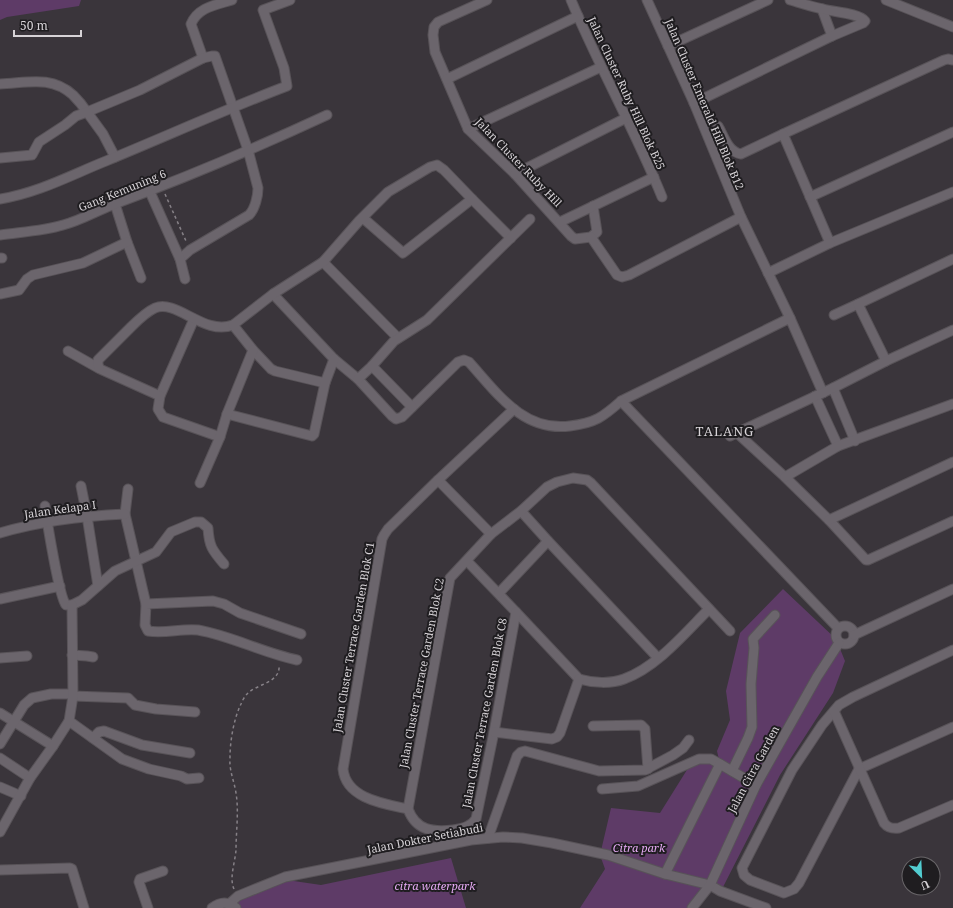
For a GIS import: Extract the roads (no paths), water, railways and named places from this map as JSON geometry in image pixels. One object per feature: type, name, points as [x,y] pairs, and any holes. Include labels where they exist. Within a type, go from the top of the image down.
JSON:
[{"type":"street","points":[[203,58],[191,24],[194,16],[201,10],[232,0]]},
{"type":"street","points":[[0,199],[49,186],[232,107],[287,86],[284,68],[263,10],[290,0]]},
{"type":"street","name":"Jalan Cluster Ruby Hill","points":[[487,0],[438,22],[434,27],[433,35],[435,52],[468,129],[515,174],[560,222],[571,236],[575,239],[591,237]]},
{"type":"street","name":"Jalan Cluster Ruby Hill Blok B25","points":[[571,0],[600,66],[654,177],[662,197]]},
{"type":"street","name":"Jalan Cluster Emerald Hill Blok B12","points":[[647,0],[694,103],[741,217],[790,318],[838,446]]},
{"type":"street","points":[[668,46],[768,0]]},
{"type":"street","points":[[694,103],[832,36],[863,24],[865,21],[862,18],[790,0]]},
{"type":"street","points":[[886,0],[952,23]]},
{"type":"street","points":[[822,9],[832,36]]},
{"type":"street","points":[[447,79],[578,16]]},
{"type":"street","points":[[0,158],[32,155],[38,142],[65,125],[76,116],[140,90],[203,58],[212,56],[216,57],[248,150],[258,188],[257,198],[252,212],[228,229],[190,250],[180,259]]},
{"type":"street","points":[[718,126],[731,151],[741,154],[949,60]]},
{"type":"street","points":[[468,129],[600,66]]},
{"type":"street","points":[[0,84],[35,81],[52,83],[63,88],[73,96],[87,112],[103,134],[115,158]]},
{"type":"street","name":"Gang Kemuning 6","points":[[0,235],[62,226],[82,219],[115,204],[162,187],[327,115]]},
{"type":"street","points":[[515,174],[626,118]]},
{"type":"street","points":[[810,197],[953,132]]},
{"type":"street","points":[[783,134],[830,243]]},
{"type":"street","points":[[98,364],[142,316],[156,307],[166,307],[175,310],[216,328],[226,328],[233,325],[273,294],[323,262],[362,218],[388,192],[430,166],[437,165],[444,170],[510,238]]},
{"type":"street","points":[[560,222],[654,177]]},
{"type":"street","points":[[150,192],[173,239],[180,259],[184,279]]},
{"type":"street","points":[[768,273],[830,243],[953,192]]},
{"type":"street","points":[[362,218],[404,253],[472,199]]},
{"type":"street","points":[[115,204],[127,242],[141,278]]},
{"type":"street","points":[[593,206],[597,230],[596,234],[591,237],[617,275],[622,277],[629,275],[741,217]]},
{"type":"street","points":[[358,379],[398,338],[427,320],[530,219]]},
{"type":"street","points":[[0,294],[19,290],[26,279],[33,275],[83,263],[127,242]]},
{"type":"street","points":[[834,315],[953,259]]},
{"type":"street","points":[[323,262],[398,338]]},
{"type":"street","points":[[273,294],[334,359],[358,379],[394,418],[399,418],[458,362],[464,360],[469,362],[503,399],[527,419],[540,424],[557,427],[594,422],[604,416],[621,401],[790,318]]},
{"type":"street","points":[[858,304],[886,361]]},
{"type":"street","points":[[194,319],[160,396],[158,409],[162,417],[220,437]]},
{"type":"street","points":[[233,325],[262,360],[275,371],[325,383]]},
{"type":"street","points":[[953,330],[734,434],[785,477],[829,520],[863,558],[868,560],[953,522]]},
{"type":"street","points":[[200,483],[220,437],[227,414],[253,350]]},
{"type":"street","points":[[68,351],[98,364],[160,396]]},
{"type":"street","points":[[227,414],[310,436],[314,434],[325,383],[334,359]]},
{"type":"street","points":[[372,366],[412,406]]},
{"type":"street","points":[[832,388],[855,441]]},
{"type":"street","points":[[621,401],[838,628]]},
{"type":"street","points":[[785,477],[838,446],[953,404]]},
{"type":"street","name":"Jalan Cluster Terrace Garden Blok C1","points":[[408,809],[365,797],[357,792],[347,781],[343,769],[382,540],[388,529],[514,409]]},
{"type":"street","points":[[829,520],[953,462]]},
{"type":"street","name":"Jalan Cluster Terrace Garden Blok C2","points":[[408,809],[449,581],[452,575],[467,561],[491,534],[521,511],[547,487],[573,478],[587,480],[730,631]]},
{"type":"street","points":[[438,480],[491,534]]},
{"type":"street","points":[[80,486],[87,516],[98,586]]},
{"type":"street","points":[[128,489],[125,514],[146,604],[145,625],[148,631],[196,630],[228,637],[296,660]]},
{"type":"street","points":[[45,506],[60,586],[66,605],[72,605],[82,600],[115,571],[156,552],[171,532],[196,522],[201,522],[208,528],[209,542],[214,552],[224,564]]},
{"type":"street","points":[[521,511],[658,658]]},
{"type":"street","name":"Jalan Kelapa I","points":[[0,533],[47,522],[87,516],[125,514]]},
{"type":"street","points":[[499,593],[548,541]]},
{"type":"street","points":[[467,561],[499,593],[579,680],[610,682],[624,679],[644,669],[670,648],[709,609]]},
{"type":"street","points":[[0,599],[60,586]]},
{"type":"street","points":[[854,635],[953,589]]},
{"type":"street","points":[[146,604],[213,601],[224,604],[240,613],[301,634]]},
{"type":"street","points":[[1,830],[30,778],[53,746],[68,721],[73,696],[72,605]]},
{"type":"street","name":"Jalan Cluster Terrace Garden Blok C8","points":[[408,809],[415,821],[428,830],[439,831],[466,827],[472,824],[476,819],[516,612]]},
{"type":"street","points":[[732,771],[752,727],[751,684],[754,648],[753,639],[775,615]]},
{"type":"street","points":[[845,626],[852,628],[854,635],[852,641],[842,644],[839,642],[835,636],[838,628],[845,626]]},
{"type":"street","name":"Jalan Citra Garden","points":[[692,908],[710,885],[756,785],[817,677],[839,642]]},
{"type":"street","points":[[953,650],[839,705],[822,725],[792,770],[742,868],[744,875],[750,880],[784,892],[794,889],[859,770],[953,727]]},
{"type":"street","points":[[0,658],[27,656]]},
{"type":"street","points":[[72,656],[93,657]]},
{"type":"street","points":[[494,732],[552,738],[557,737],[560,733],[579,680]]},
{"type":"street","points":[[0,744],[24,705],[32,698],[51,694],[128,698],[135,705],[156,709],[195,712]]},
{"type":"street","points":[[834,711],[859,770],[884,823],[888,827],[893,829],[899,828],[953,805]]},
{"type":"street","points":[[0,713],[53,746]]},
{"type":"street","points":[[68,721],[113,754],[132,763],[149,769],[181,776],[187,779],[200,778]]},
{"type":"street","points":[[593,726],[641,725],[643,727],[647,749],[648,769]]},
{"type":"street","points":[[93,738],[99,732],[104,731],[142,745],[190,753]]},
{"type":"street","points":[[488,838],[517,756],[521,752],[525,751],[537,753],[599,771],[623,772],[648,769],[683,748],[689,740]]},
{"type":"street","points":[[0,758],[30,778]]},
{"type":"street","points":[[602,789],[638,786],[699,759],[711,759],[756,785]]},
{"type":"street","points":[[665,874],[720,764]]},
{"type":"street","points":[[0,787],[21,796]]},
{"type":"street","name":"Jalan Dokter Setiabudi","points":[[232,906],[238,896],[285,877],[471,840],[488,838],[522,838],[608,855],[665,874],[710,885],[720,892],[766,908]]},
{"type":"street","points":[[0,870],[70,868],[72,869],[84,908]]},
{"type":"street","points":[[148,908],[139,882],[140,879],[163,871]]},
{"type":"street","points":[[212,908],[221,903],[232,906]]},
{"type":"district","name":"TALANG","points":[[725,431]]},
{"type":"park label","name":"Citra park","points":[[639,847]]},
{"type":"park label","name":"citra waterpark","points":[[435,885]]}]
